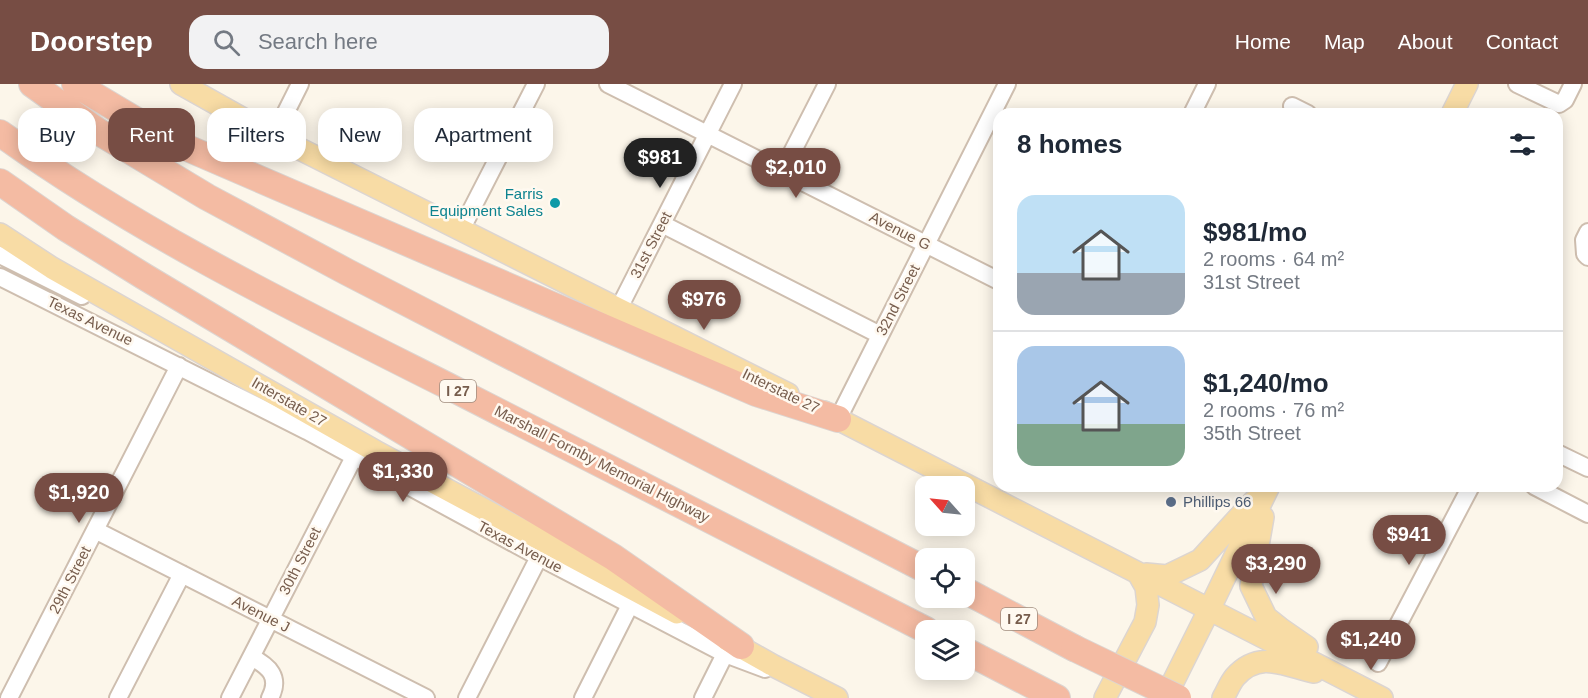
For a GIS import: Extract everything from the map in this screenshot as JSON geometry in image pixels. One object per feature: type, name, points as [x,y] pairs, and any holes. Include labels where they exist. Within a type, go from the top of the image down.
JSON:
[{"type":"highway","points":[[32,84],[99,132],[207,197],[346,272],[915,564]]},
{"type":"highway","points":[[75,84],[185,147],[271,185],[756,393],[838,419]]},
{"type":"highway","name":"Marshall Formby Memorial Highway","points":[[0,133],[34,158],[186,251],[915,624]]},
{"type":"highway","points":[[0,182],[66,228],[145,278],[613,557],[733,650]]},
{"type":"highway","name":"I 27","points":[[975,596],[1074,648],[1178,698]]},
{"type":"highway","points":[[975,656],[1055,697]]},
{"type":"main road","name":"Interstate 27","points":[[181,84],[224,108]]},
{"type":"main road","points":[[1458,108],[1467,84]]},
{"type":"main road","name":"Interstate 27","points":[[306,152],[838,419],[1382,698]]},
{"type":"main road","name":"Interstate 27","points":[[0,234],[361,452],[733,650],[772,665],[826,695]]},
{"type":"main road","points":[[1138,573],[1167,576],[1200,561],[1263,492]]},
{"type":"main road","points":[[1165,698],[1265,492]]},
{"type":"main road","points":[[1267,492],[1251,586],[1266,617],[1310,648],[1344,678]]},
{"type":"main road","points":[[1105,698],[1145,622],[1148,605],[1146,587],[1138,573]]},
{"type":"main road","points":[[1223,698],[1233,678],[1250,664],[1266,660],[1344,678]]},
{"type":"street","points":[[288,108],[300,84]]},
{"type":"street","points":[[460,230],[536,84]]},
{"type":"street","name":"Avenue G","points":[[608,84],[634,90],[708,134],[993,278]]},
{"type":"street","name":"31st Street","points":[[618,310],[733,84]]},
{"type":"street","points":[[782,172],[827,84]]},
{"type":"street","name":"32nd Street","points":[[995,108],[1007,84]]},
{"type":"street","points":[[1195,108],[1207,84]]},
{"type":"street","points":[[1518,84],[1559,104],[1565,100],[1573,84]]},
{"type":"street","points":[[1292,106],[1296,108]]},
{"type":"street","name":"32nd Street","points":[[838,419],[993,112]]},
{"type":"street","points":[[662,224],[880,335]]},
{"type":"street","points":[[1588,232],[1584,240],[1585,255],[1588,257]]},
{"type":"street","points":[[0,255],[198,354],[361,452]]},
{"type":"street","name":"Texas Avenue","points":[[0,277],[179,366],[361,452],[539,557],[630,605],[733,650]]},
{"type":"street","name":"29th Street","points":[[9,698],[179,366]]},
{"type":"street","name":"30th Street","points":[[230,698],[270,618],[361,452]]},
{"type":"street","points":[[1563,456],[1588,468]]},
{"type":"street","points":[[1378,663],[1468,492]]},
{"type":"street","points":[[1546,492],[1588,513]]},
{"type":"street","name":"Avenue J","points":[[95,530],[426,698]]},
{"type":"street","points":[[467,698],[539,557]]},
{"type":"street","points":[[118,698],[182,574]]},
{"type":"street","points":[[583,698],[630,605]]},
{"type":"street","points":[[703,698],[733,650]]},
{"type":"street","points":[[251,657],[270,669],[275,689],[270,698]]},
{"type":"place","name":"Farris Equipment Sales","points":[[555,203]]},
{"type":"place","name":"Phillips 66","points":[[1171,502]]}]
